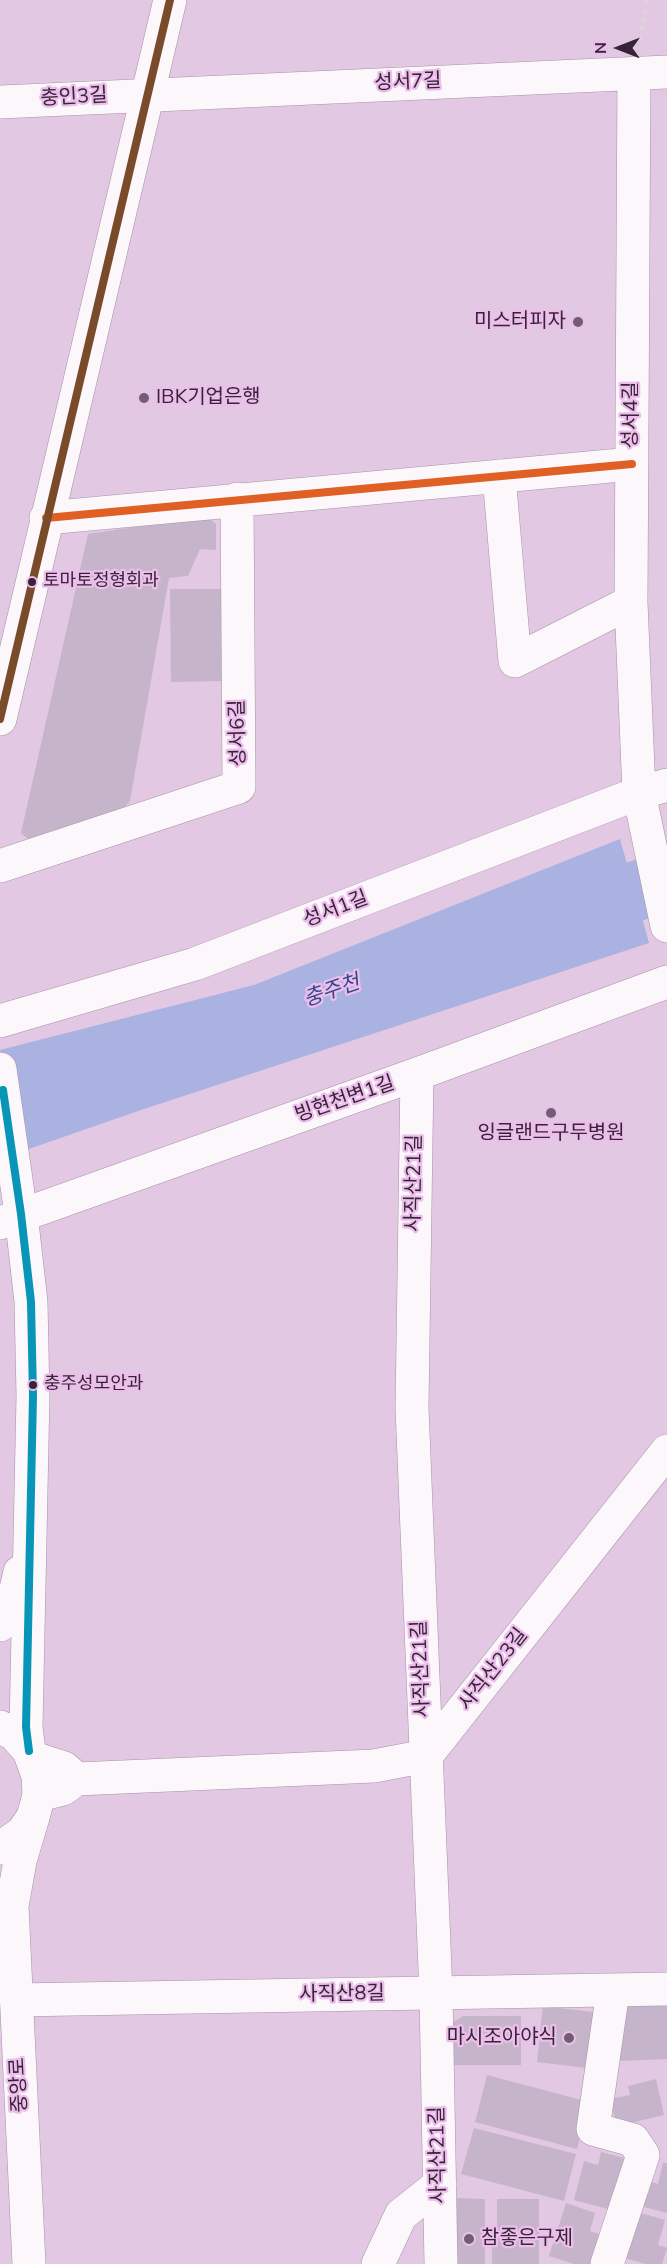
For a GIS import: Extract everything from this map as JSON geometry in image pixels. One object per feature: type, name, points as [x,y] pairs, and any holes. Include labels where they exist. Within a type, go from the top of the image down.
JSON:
[{"type":"street","points":[[0,719],[170,0]]},
{"type":"street","name":"성서7길","points":[[149,94],[667,72]]},
{"type":"street","name":"성서4길","points":[[634,73],[631,602],[667,926]]},
{"type":"street","name":"충인3길","points":[[0,102],[149,94]]},
{"type":"street","points":[[46,518],[632,464]]},
{"type":"street","points":[[499,476],[515,661],[631,602]]},
{"type":"street","name":"성서6길","points":[[0,866],[239,787],[237,499]]},
{"type":"street","name":"성서1길","points":[[0,1021],[195,964],[653,789]]},
{"type":"street","name":"빙현천변1길","points":[[13,1208],[417,1074],[667,982]]},
{"type":"street","points":[[0,1069],[13,1208],[31,1302],[33,1396],[26,1727],[31,1755],[38,1776],[36,1806],[22,1833],[0,1848]]},
{"type":"street","name":"사직산21길","points":[[417,1074],[412,1408],[436,1994],[441,2264]]},
{"type":"street","name":"사직산23길","points":[[426,1756],[667,1451]]},
{"type":"street","points":[[0,1625],[15,1588],[29,1538]]},
{"type":"street","points":[[0,1727],[14,1734],[31,1755],[64,1768],[77,1779]]},
{"type":"street","points":[[36,1806],[77,1779],[374,1766],[426,1756]]},
{"type":"street","name":"중앙로","points":[[28,2264],[16,2000],[6,1896],[20,1861],[36,1806]]},
{"type":"street","name":"사직산8길","points":[[16,2000],[667,1989]]},
{"type":"street","points":[[607,2264],[643,2155],[633,2140],[593,2128],[613,1991]]},
{"type":"street","points":[[378,2264],[400,2215],[440,2184]]},
{"type":"water","points":[[620,839],[649,943],[141,1110],[0,1159],[0,1050],[254,985]]},
{"type":"building","points":[[207,516],[216,524],[216,550],[200,549],[188,576],[169,578],[130,801],[114,820],[31,842],[21,833],[88,534]]},
{"type":"building","points":[[170,589],[224,589],[225,681],[171,682]]},
{"type":"building","points":[[667,2005],[667,2059],[619,2061],[617,2007]]},
{"type":"building","name":"마시조아야식","points":[[543,2006],[601,2013],[595,2069],[537,2062]]},
{"type":"building","points":[[463,2016],[521,2016],[521,2065],[447,2065],[447,2026]]},
{"type":"building","points":[[487,2075],[589,2102],[577,2149],[475,2122]]},
{"type":"building","points":[[656,2079],[664,2115],[617,2126],[610,2099],[630,2095],[628,2086]]},
{"type":"building","points":[[474,2128],[576,2154],[564,2201],[461,2174]]},
{"type":"building","points":[[601,2152],[636,2161],[623,2213],[574,2200],[584,2161],[598,2165]]},
{"type":"building","points":[[663,2163],[667,2163],[667,2213],[632,2204],[638,2178],[658,2184]]},
{"type":"building","points":[[455,2198],[485,2199],[485,2264],[454,2264]]},
{"type":"building","points":[[497,2199],[539,2199],[539,2264],[492,2264],[492,2231],[497,2231]]},
{"type":"building","points":[[566,2203],[595,2213],[590,2231],[613,2239],[605,2264],[574,2264],[549,2256]]},
{"type":"building","points":[[634,2211],[665,2220],[658,2245],[667,2248],[662,2264],[645,2264],[621,2257]]},
{"type":"waterway","name":"충주천","points":[[556,917],[667,881]]},
{"type":"transit line","points":[[0,719],[170,0]]},
{"type":"transit line","points":[[46,518],[632,464]]},
{"type":"transit line","points":[[3,1090],[31,1302],[33,1396],[26,1727],[29,1751]]},
{"type":"place","name":"미스터피자","points":[[578,322]]},
{"type":"place","name":"IBK기업은행","points":[[144,398]]},
{"type":"place","name":"토마토정형회과","points":[[32,582]]},
{"type":"place","name":"잉글랜드구두병원","points":[[551,1113]]},
{"type":"place","name":"충주성모안과","points":[[33,1385]]},
{"type":"place","name":"마시조아야식","points":[[569,2038]]},
{"type":"place","name":"참좋은구제","points":[[469,2239]]}]
